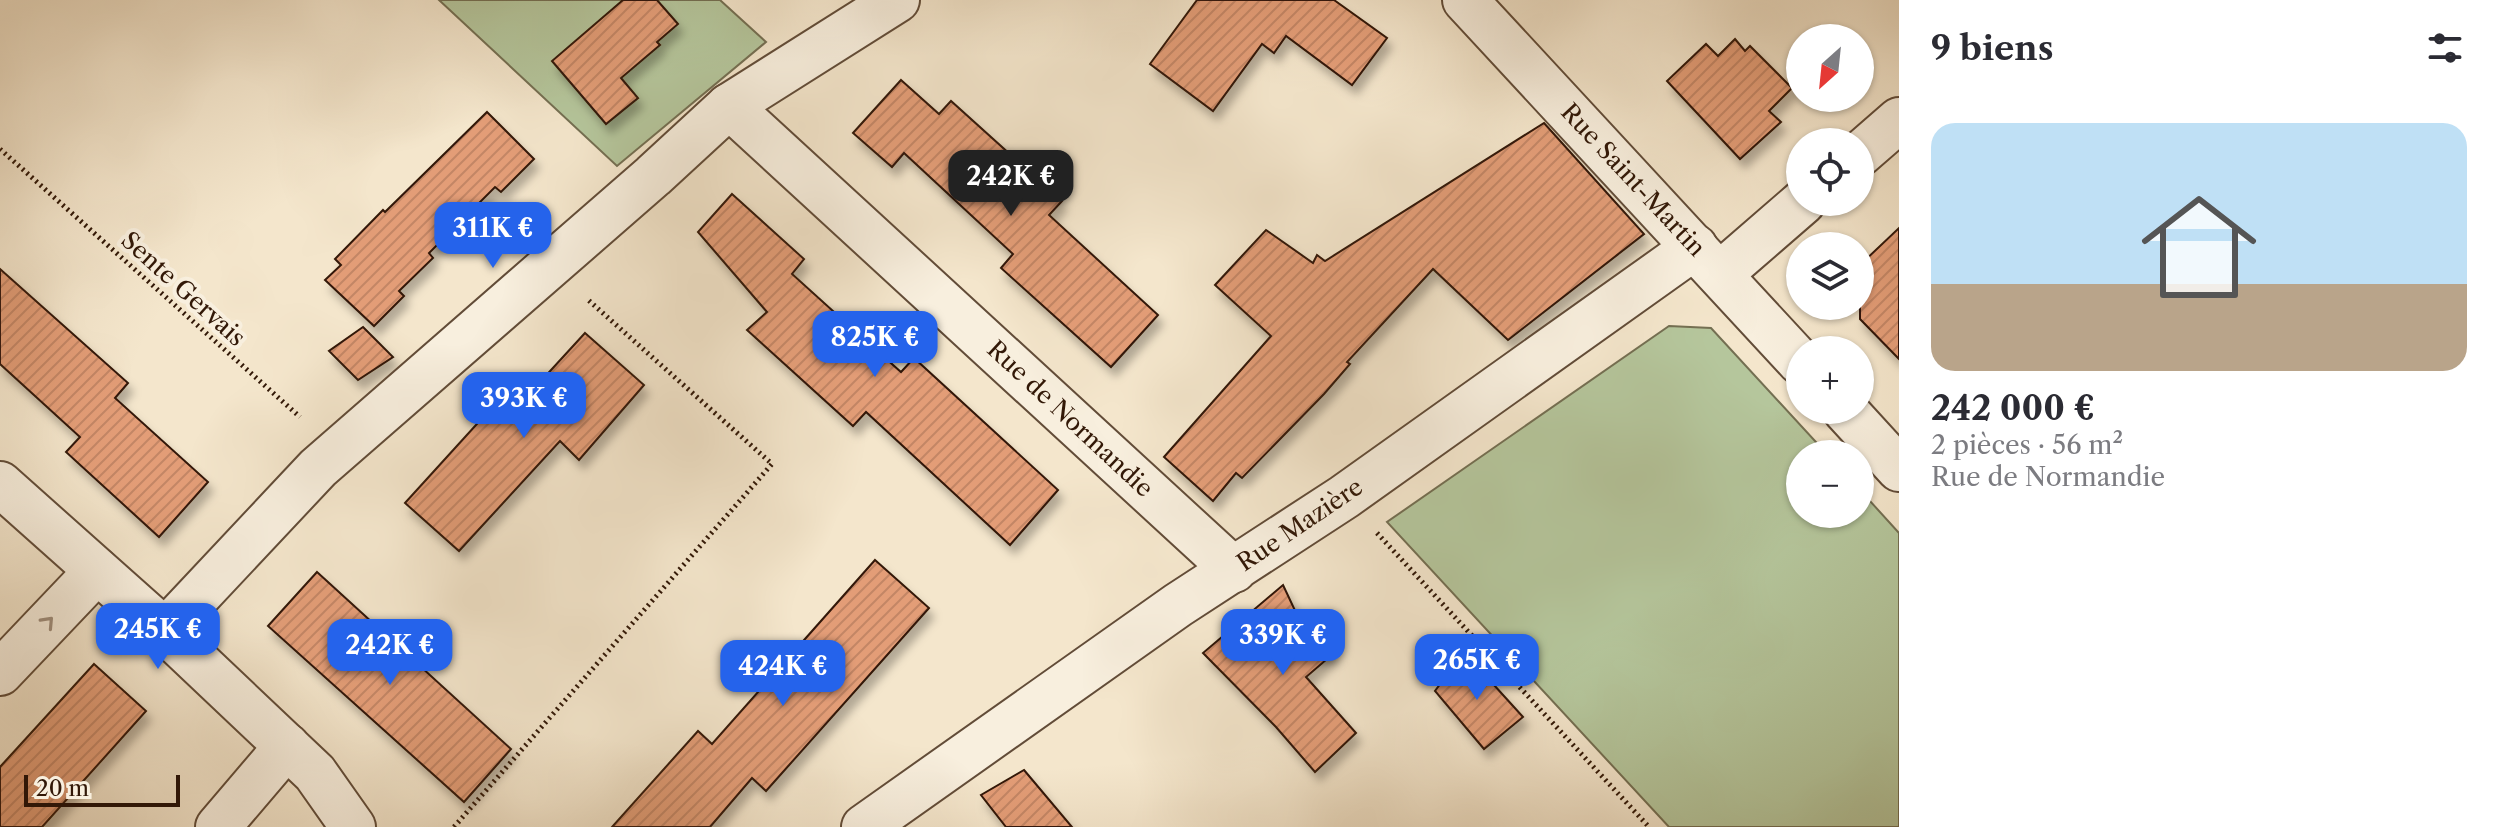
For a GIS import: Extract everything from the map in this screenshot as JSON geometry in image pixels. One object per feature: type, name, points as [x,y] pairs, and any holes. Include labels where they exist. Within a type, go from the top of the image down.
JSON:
[{"type":"street","points":[[165,631],[318,468],[729,106],[897,0]]},
{"type":"street","name":"Rue Saint-Martin","points":[[1465,0],[1786,347]]},
{"type":"street","name":"Rue de Normandie","points":[[729,106],[1234,570]]},
{"type":"street","name":"Rue Mazière","points":[[864,827],[1178,605],[1707,260],[1786,212]]},
{"type":"street","points":[[1858,424],[1899,469]]},
{"type":"street","points":[[0,484],[165,631],[315,773],[353,827]]},
{"type":"street","points":[[0,673],[97,571]]},
{"type":"street","points":[[218,827],[287,746]]},
{"type":"path","name":"Sente Gervais","points":[[0,149],[314,430],[318,468]]},
{"type":"path","points":[[454,827],[772,464],[550,266]]},
{"type":"path","points":[[1344,497],[1649,827]]},
{"type":"green space","points":[[439,0],[720,0],[766,42],[617,166]]},
{"type":"green space","points":[[1669,326],[1711,328],[1786,409],[1786,424],[1799,424],[1814,440],[1786,440],[1786,528],[1874,528],[1874,505],[1899,533],[1899,827],[1669,827],[1387,522]]},
{"type":"building","points":[[623,0],[657,0],[678,24],[657,42],[660,45],[621,78],[638,98],[606,124],[552,61]]},
{"type":"building","points":[[1197,0],[1334,0],[1387,38],[1352,85],[1286,36],[1274,53],[1262,44],[1213,111],[1150,64]]},
{"type":"building","points":[[1735,39],[1745,51],[1750,46],[1786,82],[1786,94],[1769,111],[1781,122],[1740,159],[1667,81],[1706,44],[1718,56]]},
{"type":"building","points":[[901,80],[939,114],[951,101],[1062,201],[1049,215],[1158,315],[1111,367],[1001,268],[1013,254],[904,153],[892,167],[853,133]]},
{"type":"building","points":[[487,112],[534,159],[501,192],[495,187],[429,253],[433,258],[399,291],[404,296],[374,326],[325,280],[341,265],[335,259]]},
{"type":"building","points":[[1544,123],[1644,234],[1508,340],[1433,269],[1347,362],[1350,364],[1324,394],[1242,478],[1236,473],[1213,501],[1164,457],[1271,336],[1215,285],[1266,230],[1313,263],[1317,255],[1325,261]]},
{"type":"building","points":[[732,194],[804,259],[792,274],[901,372],[914,358],[1058,490],[1010,545],[866,412],[853,426],[747,330],[767,312],[698,232]]},
{"type":"building","points":[[1899,228],[1899,359],[1861,320],[1874,320],[1874,252]]},
{"type":"building","points":[[0,269],[128,383],[115,398],[208,482],[159,537],[66,452],[80,437],[0,364]]},
{"type":"building","points":[[363,327],[393,357],[358,380],[329,351]]},
{"type":"building","points":[[585,333],[644,385],[579,460],[560,441],[459,551],[405,503],[506,392],[519,405]]},
{"type":"building","points":[[875,560],[929,608],[766,791],[752,778],[710,827],[612,827],[698,731],[712,744]]},
{"type":"building","points":[[317,572],[511,749],[464,802],[268,626]]},
{"type":"building","points":[[1283,585],[1298,617],[1334,653],[1306,677],[1356,733],[1315,772],[1276,727],[1203,653]]},
{"type":"building","points":[[1464,652],[1523,717],[1484,749],[1435,691]]},
{"type":"building","points":[[94,664],[146,711],[42,827],[0,827],[0,767]]},
{"type":"building","points":[[1024,770],[1072,827],[1006,827],[981,795]]}]
